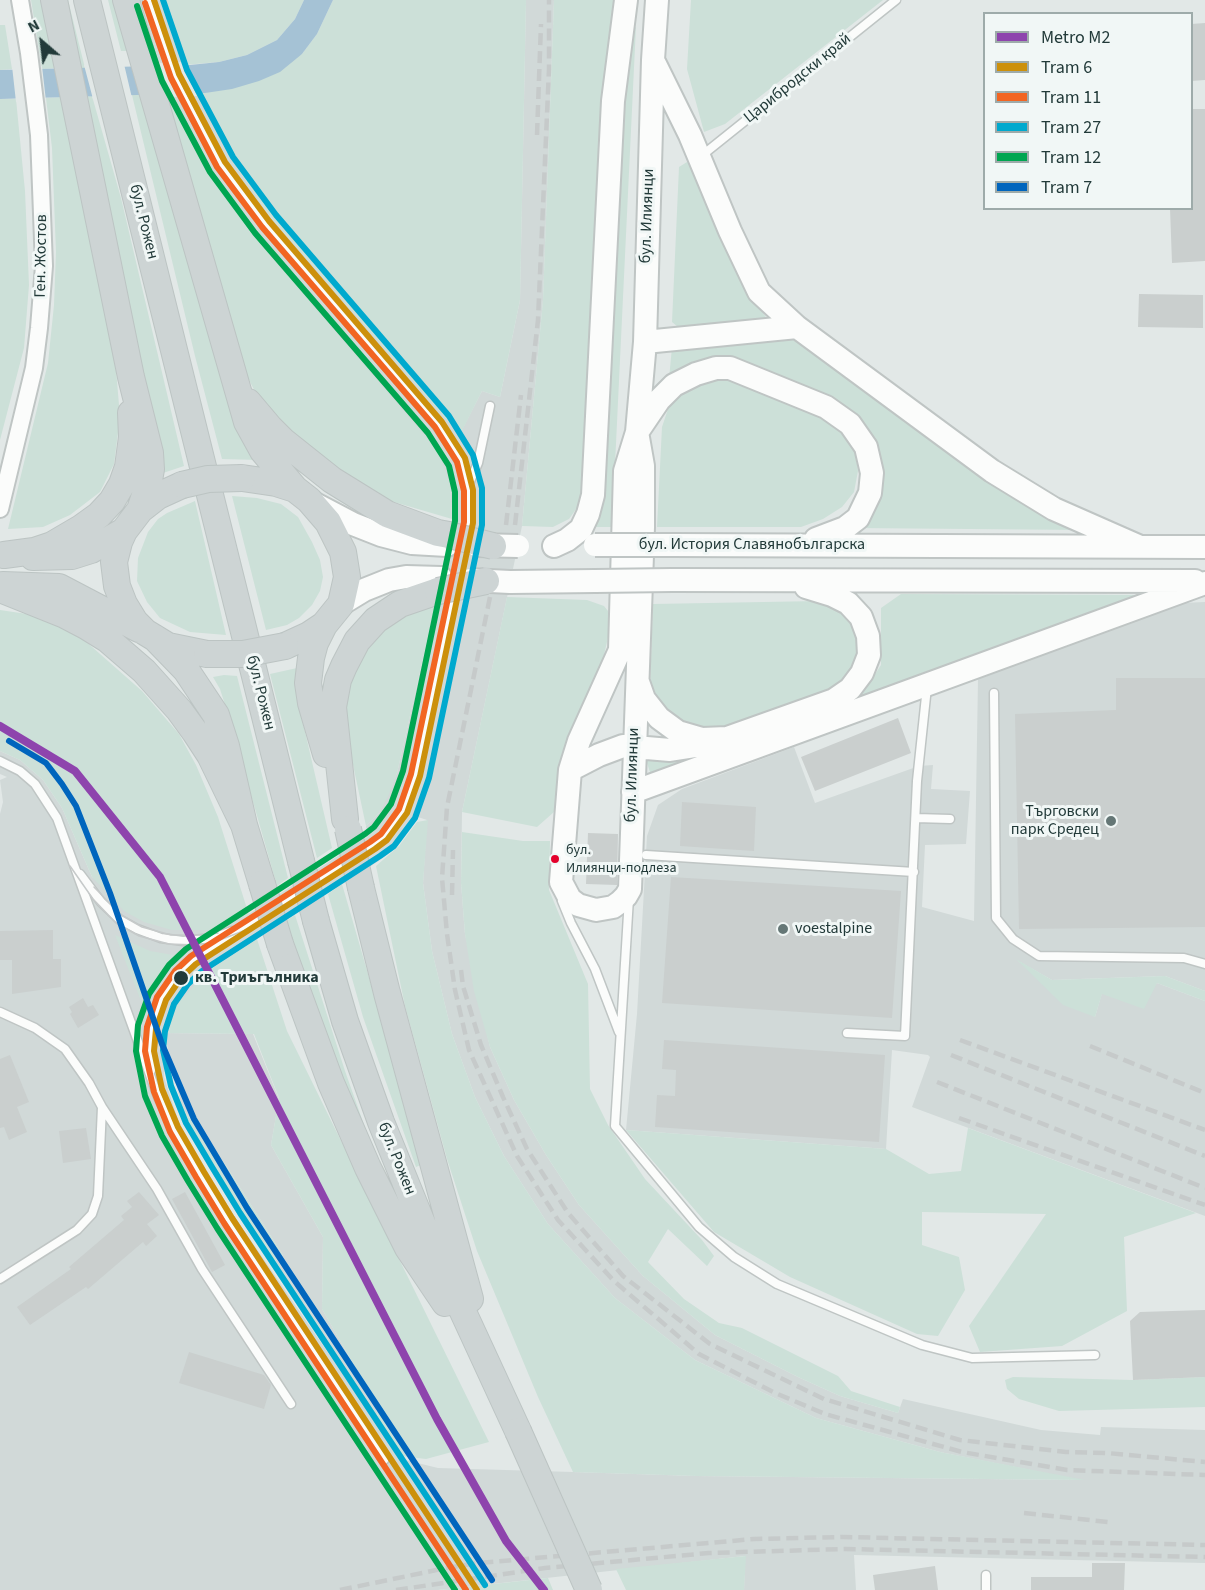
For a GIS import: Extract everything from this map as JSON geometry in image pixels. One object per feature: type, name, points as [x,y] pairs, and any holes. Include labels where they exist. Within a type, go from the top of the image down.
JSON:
[{"type":"main road","points":[[54,0],[131,377],[150,453],[151,469],[140,510]]},
{"type":"main road","name":"бул. Рожен","points":[[87,0],[316,921],[345,1021],[381,1122],[422,1223],[589,1590]]},
{"type":"main road","points":[[126,0],[152,50],[156,110],[247,422],[254,437],[272,463],[328,522],[343,552],[346,577],[341,604]]},
{"type":"main road","points":[[554,546],[567,540],[580,529],[588,514],[593,495],[614,101],[626,0]]},
{"type":"main road","name":"бул. Илиянци","points":[[561,882],[570,770],[579,741],[620,650],[625,471],[637,432],[645,342],[653,60],[657,0]]},
{"type":"main road","points":[[653,60],[700,158],[730,231],[759,292],[797,327],[992,471],[1054,509],[1138,546]]},
{"type":"main road","points":[[645,342],[797,327]]},
{"type":"main road","points":[[637,432],[659,400],[674,385],[696,374],[716,368],[730,368],[826,407],[850,424],[866,447],[872,473],[870,493],[858,518],[845,528],[797,544]]},
{"type":"main road","points":[[2,555],[34,551],[52,545],[99,515],[112,501],[122,484],[128,467],[132,437],[131,377]]},
{"type":"main road","points":[[237,383],[248,402],[270,428],[332,480],[387,514],[438,533],[455,534],[505,546]]},
{"type":"main road","name":"бул. Илиянци","points":[[630,889],[644,466],[637,432]]},
{"type":"main road","points":[[150,635],[135,622],[124,604],[117,586],[114,562],[124,531],[140,510],[158,496],[182,485],[208,479],[242,478],[276,483],[352,524],[381,535],[412,543],[455,534]]},
{"type":"main road","points":[[2,555],[72,556],[91,550],[124,531]]},
{"type":"main road","name":"бул. История Славянобългарска","points":[[505,546],[797,544],[1205,547]]},
{"type":"main road","points":[[0,587],[59,587],[174,648],[207,654],[243,654],[285,646],[309,636],[324,625],[341,604],[364,590],[390,580],[406,577],[444,589]]},
{"type":"main road","points":[[570,770],[622,746],[652,750],[705,746],[834,700],[850,689],[862,673],[869,655],[868,636],[861,617],[854,609],[832,595],[784,580]]},
{"type":"main road","points":[[346,824],[333,707],[338,680],[357,641],[376,620],[400,604],[444,589],[498,581],[1205,582]]},
{"type":"main road","points":[[633,792],[1205,582]]},
{"type":"main road","points":[[0,587],[86,626],[107,639],[144,671],[179,710],[210,755],[244,825]]},
{"type":"main road","name":"бул. Рожен","points":[[324,625],[308,670],[309,693],[346,824],[387,993],[488,1369]]},
{"type":"main road","name":"бул. Рожен","points":[[150,635],[186,670],[216,715],[226,746],[244,825],[280,944],[331,1083],[387,1208],[408,1248],[488,1369]]},
{"type":"main road","points":[[637,677],[644,699],[651,709],[668,726],[678,732],[690,737],[714,740],[739,735]]},
{"type":"main road","points":[[561,882],[570,899],[578,905],[596,910],[613,907],[626,896],[630,889]]},
{"type":"street","name":"Ген. Жостов","points":[[0,509],[28,397],[40,318],[44,235],[37,113],[20,0]]},
{"type":"lane","points":[[147,0],[152,50],[228,175],[261,220],[436,425],[461,465],[466,489]]},
{"type":"lane","name":"Царибродски край","points":[[700,158],[896,0]]},
{"type":"lane","points":[[455,534],[466,489],[477,463],[490,406]]},
{"type":"lane","points":[[151,1076],[152,1027],[175,977],[195,959],[380,840],[399,815],[414,783],[444,589]]},
{"type":"lane","points":[[847,1033],[905,1036],[917,781],[927,685]]},
{"type":"lane","points":[[994,693],[996,918],[1013,939],[1039,956],[1184,958],[1205,964]]},
{"type":"lane","points":[[0,761],[20,771],[35,784],[57,818],[151,1076],[177,1137],[384,1460]]},
{"type":"lane","points":[[916,818],[950,819]]},
{"type":"lane","points":[[646,855],[914,872]]},
{"type":"lane","points":[[75,868],[101,902],[119,919],[161,938],[183,941],[213,938],[247,926]]},
{"type":"lane","points":[[561,882],[564,907],[595,969],[621,1036]]},
{"type":"lane","points":[[630,889],[615,1126],[699,1227],[734,1257],[755,1271],[800,1294],[922,1345],[972,1358],[1095,1355]]},
{"type":"lane","points":[[0,1012],[35,1028],[65,1049],[157,1189],[202,1269],[291,1404]]},
{"type":"lane","points":[[0,1279],[77,1230],[92,1214],[98,1196],[102,1107]]},
{"type":"lane","points":[[986,1575],[986,1590]]},
{"type":"shaded area","points":[[135,0],[160,0],[177,50],[196,93],[227,152],[269,215],[460,434],[482,391],[500,397],[520,300],[526,0],[554,0],[543,300],[522,526],[462,812],[461,883],[465,934],[490,1047],[514,1100],[579,1205],[643,1276],[715,1335],[840,1396],[898,1413],[903,1399],[1041,1430],[1100,1435],[1101,1427],[1205,1430],[1205,1563],[854,1555],[856,1590],[744,1590],[745,1556],[438,1590],[0,1590],[0,814],[3,802],[0,780],[7,777],[0,774],[0,751],[20,760],[43,780],[62,808],[92,877],[244,917],[367,837],[366,826],[379,813],[397,773],[452,519],[450,483],[247,228],[210,171],[161,77]],"holes":[[[418,817],[427,820],[423,883],[432,951],[452,1034],[475,1097],[504,1156],[548,1224],[615,1298],[695,1360],[816,1418],[940,1452],[1080,1480],[697,1476],[438,1468],[401,1459],[232,1213],[181,1129],[164,1077],[165,1036],[182,1108],[227,1167],[283,1255],[272,1263],[380,1425],[374,1400],[322,1309],[323,1237],[271,1145],[279,1099],[253,1034],[165,1033],[208,970],[377,862],[392,851]]]},
{"type":"shaded area","points":[[1205,602],[1205,991],[1165,976],[1052,980],[1018,961],[1095,1017],[1102,993],[1157,983],[1205,1001],[1205,1216],[912,1107],[930,1057],[928,1055],[892,1050],[886,1149],[626,1130],[637,1014],[647,836],[658,805],[682,789],[794,747],[815,803],[919,766],[933,765],[931,789],[970,791],[966,844],[925,845],[922,907],[974,921],[978,679],[1182,603]]},
{"type":"green space","points":[[31,0],[44,0],[56,68],[42,69]]},
{"type":"green space","points":[[62,0],[68,0],[85,68],[79,68]]},
{"type":"green space","points":[[108,0],[117,0],[131,51],[121,51]]},
{"type":"green space","points":[[160,0],[304,0],[295,19],[277,40],[247,55],[219,62],[183,65]]},
{"type":"green space","points":[[333,0],[526,0],[520,300],[500,397],[482,391],[460,435],[269,215],[227,152],[196,93],[205,93],[302,54],[317,34]]},
{"type":"green space","points":[[554,0],[618,0],[582,489],[579,505],[569,519],[553,527],[522,526],[543,300]]},
{"type":"green space","points":[[691,0],[883,0],[725,124],[704,132],[687,69]]},
{"type":"green space","points":[[0,25],[5,25],[12,69],[0,70]]},
{"type":"green space","points":[[636,26],[612,527],[595,527],[601,509],[624,82],[629,40]]},
{"type":"green space","points":[[163,94],[170,94],[210,171],[247,228],[437,450],[450,483],[452,519],[387,500],[353,483],[269,419],[246,374]]},
{"type":"green space","points":[[132,95],[141,95],[259,460],[222,459]]},
{"type":"green space","points":[[92,96],[121,198],[184,466],[157,475],[84,97]]},
{"type":"green space","points":[[62,97],[114,345],[120,417],[114,464],[100,492],[70,515],[43,527],[8,529],[48,363],[54,305],[56,252],[52,148],[46,98]]},
{"type":"green space","points":[[0,99],[16,99],[25,191],[29,285],[24,348],[0,440]]},
{"type":"green space","points":[[687,162],[695,165],[745,288],[768,320],[678,327],[672,322],[679,167]]},
{"type":"green space","points":[[801,337],[820,349],[954,457],[1007,493],[1085,530],[854,528],[881,486],[881,461],[867,428],[833,401],[736,360],[669,379],[672,347]]},
{"type":"green space","points":[[723,377],[824,414],[846,433],[855,452],[858,471],[854,492],[842,507],[823,519],[801,527],[657,527],[662,427],[670,403],[684,388]]},
{"type":"green space","points":[[232,496],[257,498],[281,504],[298,517],[320,560],[323,577],[320,591],[312,605],[299,618],[287,625],[266,630]]},
{"type":"green space","points":[[195,501],[226,635],[190,632],[160,618],[147,602],[137,581],[138,558],[148,532],[158,519],[167,513]]},
{"type":"green space","points":[[901,594],[1151,595],[664,773],[650,772],[646,760],[653,756],[858,694],[870,682],[881,665],[881,608]]},
{"type":"green space","points":[[507,597],[587,600],[604,606],[608,611],[609,633],[602,664],[562,753],[554,812],[537,827],[462,812]]},
{"type":"green space","points":[[436,601],[397,773],[379,813],[366,826],[349,746],[344,696],[358,655],[387,621]]},
{"type":"green space","points":[[819,601],[837,608],[850,618],[857,635],[856,665],[843,683],[821,698],[706,736],[664,714],[650,688],[653,604]]},
{"type":"green space","points":[[0,610],[27,614],[74,631],[142,691],[179,734],[196,765],[218,817],[249,915],[212,930],[172,930],[144,922],[124,911],[92,877],[62,808],[43,780],[20,760],[0,751]]},
{"type":"green space","points":[[297,668],[303,723],[332,848],[317,858],[270,674]]},
{"type":"green space","points":[[237,676],[288,878],[277,886],[228,714],[220,689],[213,677]]},
{"type":"green space","points":[[428,820],[423,883],[432,951],[452,1034],[475,1097],[504,1156],[548,1224],[615,1298],[695,1360],[816,1418],[940,1452],[1085,1480],[697,1476],[573,1472],[538,1397],[477,1251],[447,1159],[405,1006],[376,866],[399,846],[417,822]]},
{"type":"green space","points":[[462,832],[523,841],[550,841],[549,890],[588,984],[590,1089],[608,1125],[645,1179],[714,1256],[707,1266],[668,1229],[648,1262],[684,1299],[719,1323],[742,1328],[838,1376],[851,1391],[900,1407],[898,1413],[840,1396],[715,1335],[643,1276],[579,1205],[514,1100],[490,1047],[474,991],[465,934],[461,883]]},
{"type":"green space","points":[[342,884],[423,1164],[416,1167],[363,1017],[328,894]]},
{"type":"green space","points":[[295,915],[345,1071],[380,1170],[339,1076],[292,942],[286,921]]},
{"type":"green space","points":[[115,935],[150,951],[173,955],[176,962],[154,984],[143,1006]]},
{"type":"green space","points":[[257,939],[287,1031],[489,1442],[426,1459],[401,1456],[380,1425],[374,1400],[322,1309],[323,1237],[271,1145],[279,1098],[254,1034],[165,1033],[178,1003],[208,971]]},
{"type":"green space","points":[[1016,959],[1052,980],[1165,976],[1205,991],[1205,1001],[1157,983],[1144,1009],[1102,994],[1095,1017],[1063,1005]]},
{"type":"green space","points":[[182,1108],[227,1167],[283,1255],[272,1263],[196,1141]]},
{"type":"green space","points":[[968,1128],[1196,1213],[1124,1237],[1127,1311],[1062,1346],[980,1352],[969,1326],[1046,1214],[922,1212],[922,1245],[959,1257],[965,1290],[938,1336],[917,1334],[790,1277],[714,1232],[626,1130],[886,1149],[929,1174],[961,1171]]},
{"type":"green space","points":[[1013,1377],[1133,1380],[1205,1377],[1205,1407],[1059,1411],[1019,1399],[1007,1389],[1005,1380]]},
{"type":"green space","points":[[746,1556],[744,1590],[626,1590],[616,1569]]},
{"type":"green space","points":[[548,1578],[553,1590],[439,1590]]},
{"type":"water","points":[[304,0],[333,0],[317,34],[302,54],[280,72],[259,81],[232,89],[205,93],[0,99],[0,70],[190,65],[219,62],[247,55],[277,40],[295,19]]},
{"type":"pier","points":[[182,62],[197,96],[171,97],[156,63]]},
{"type":"pier","points":[[124,64],[132,98],[93,99],[84,65]]},
{"type":"pier","points":[[12,66],[42,66],[46,101],[16,102]]},
{"type":"building","points":[[1205,23],[1205,80],[1193,81],[1193,24]]},
{"type":"building","points":[[1193,109],[1205,109],[1205,261],[1172,263],[1170,210],[1193,210]]},
{"type":"building","points":[[1139,294],[1203,295],[1203,328],[1138,327]]},
{"type":"building","name":"Търговски парк Средец","points":[[1116,678],[1205,678],[1205,927],[1019,929],[1015,714],[1116,710]]},
{"type":"building","points":[[898,718],[911,753],[815,791],[801,757]]},
{"type":"building","points":[[682,802],[756,807],[754,851],[680,846]]},
{"type":"building","points":[[588,833],[618,834],[617,885],[586,884]]},
{"type":"building","name":"voestalpine","points":[[671,877],[901,891],[892,1018],[662,1003]]},
{"type":"building","points":[[53,930],[53,959],[61,959],[61,987],[12,994],[12,960],[0,960],[0,931]]},
{"type":"building","points":[[83,998],[88,1007],[93,1005],[99,1015],[78,1028],[70,1014],[72,1012],[69,1007]]},
{"type":"building","points":[[664,1040],[885,1055],[879,1142],[655,1127],[657,1095],[675,1096],[676,1070],[662,1069]]},
{"type":"building","points":[[10,1055],[29,1102],[17,1107],[27,1132],[9,1140],[4,1127],[0,1128],[0,1059]]},
{"type":"building","points":[[86,1128],[91,1159],[63,1163],[59,1131]]},
{"type":"building","points":[[139,1192],[159,1215],[147,1224],[157,1236],[146,1246],[143,1242],[88,1289],[86,1287],[30,1325],[17,1307],[71,1269],[69,1267],[124,1220],[121,1216],[132,1207],[127,1201]]},
{"type":"building","points":[[185,1192],[225,1265],[212,1272],[172,1199]]},
{"type":"building","points":[[1205,1310],[1205,1377],[1133,1380],[1130,1321],[1140,1312]]},
{"type":"building","points":[[189,1352],[264,1375],[271,1385],[264,1409],[179,1383]]},
{"type":"building","points":[[1092,1563],[1125,1563],[1124,1590],[1031,1590],[1031,1577],[1092,1577]]},
{"type":"building","points":[[935,1566],[938,1590],[875,1590],[873,1575]]},
{"type":"tram line","name":"6","points":[[154,0],[179,74],[225,162],[269,221],[442,422],[465,458],[473,490],[473,523],[420,776],[407,813],[387,840],[375,849],[196,964],[181,978],[166,1000],[156,1029],[154,1051],[162,1089],[178,1127],[204,1172],[477,1590]]},
{"type":"tram line","name":"27","points":[[163,0],[187,70],[233,157],[276,215],[449,416],[473,455],[482,488],[482,525],[429,778],[415,818],[394,846],[202,971],[188,984],[174,1004],[165,1031],[163,1050],[171,1086],[186,1123],[212,1167],[485,1585]]},
{"type":"tram line","name":"11","points":[[145,3],[171,78],[217,167],[262,227],[435,427],[457,462],[464,491],[464,522],[411,774],[399,809],[381,834],[370,842],[191,956],[175,971],[157,997],[147,1027],[145,1051],[154,1092],[170,1132],[196,1177],[466,1590]]},
{"type":"tram line","name":"12","points":[[137,6],[162,81],[210,172],[255,233],[428,433],[449,466],[455,492],[455,521],[403,771],[391,804],[374,827],[365,834],[186,949],[169,965],[149,994],[138,1025],[136,1051],[145,1096],[162,1136],[188,1181],[455,1590]]},
{"type":"tram line","name":"7","points":[[9,741],[46,763],[76,806],[110,893],[162,1044],[194,1119],[247,1208],[492,1580]]},
{"type":"tram line","points":[[70,866],[93,899],[116,923],[139,936],[169,944],[196,945],[212,943],[251,928]]},
{"type":"tram line","points":[[94,887],[121,915],[142,927],[171,935],[218,933]]},
{"type":"railway","points":[[515,525],[538,320],[549,69],[549,0]]},
{"type":"railway","points":[[537,135],[541,24]]},
{"type":"railway","points":[[506,525],[521,395]]},
{"type":"railway","points":[[490,597],[447,807],[442,878],[447,934],[455,990],[469,1050],[517,1156],[558,1220],[614,1281],[699,1354],[773,1392],[825,1414],[962,1452],[1067,1470],[1205,1475]]},
{"type":"railway","points":[[452,895],[453,850]]},
{"type":"railway","points":[[461,970],[463,986],[481,1045],[503,1097],[527,1149],[568,1213],[623,1276],[710,1344],[824,1399],[960,1440],[1066,1452],[1107,1453],[1205,1462]]},
{"type":"railway","points":[[960,1040],[1205,1130]]},
{"type":"railway","points":[[1090,1046],[1205,1093]]},
{"type":"railway","points":[[951,1055],[1205,1156]]},
{"type":"railway","points":[[937,1082],[1205,1188]]},
{"type":"railway","points":[[959,1118],[1205,1205]]},
{"type":"railway","points":[[1024,1513],[1108,1522]]},
{"type":"railway","points":[[340,1590],[479,1563],[754,1539],[842,1537],[1205,1545]]},
{"type":"railway","points":[[396,1590],[545,1568],[709,1553],[845,1549],[1205,1557]]},
{"type":"metro line","name":"M2","points":[[0,726],[75,771],[160,877],[437,1419],[506,1541],[544,1590]]},
{"type":"place","name":"Търговски парк Средец","points":[[1111,821]]},
{"type":"place","name":"бул. Илиянци-подлеза","points":[[555,859]]},
{"type":"place","name":"voestalpine","points":[[783,929]]},
{"type":"place","name":"кв. Триъгълника","points":[[181,978]]}]
